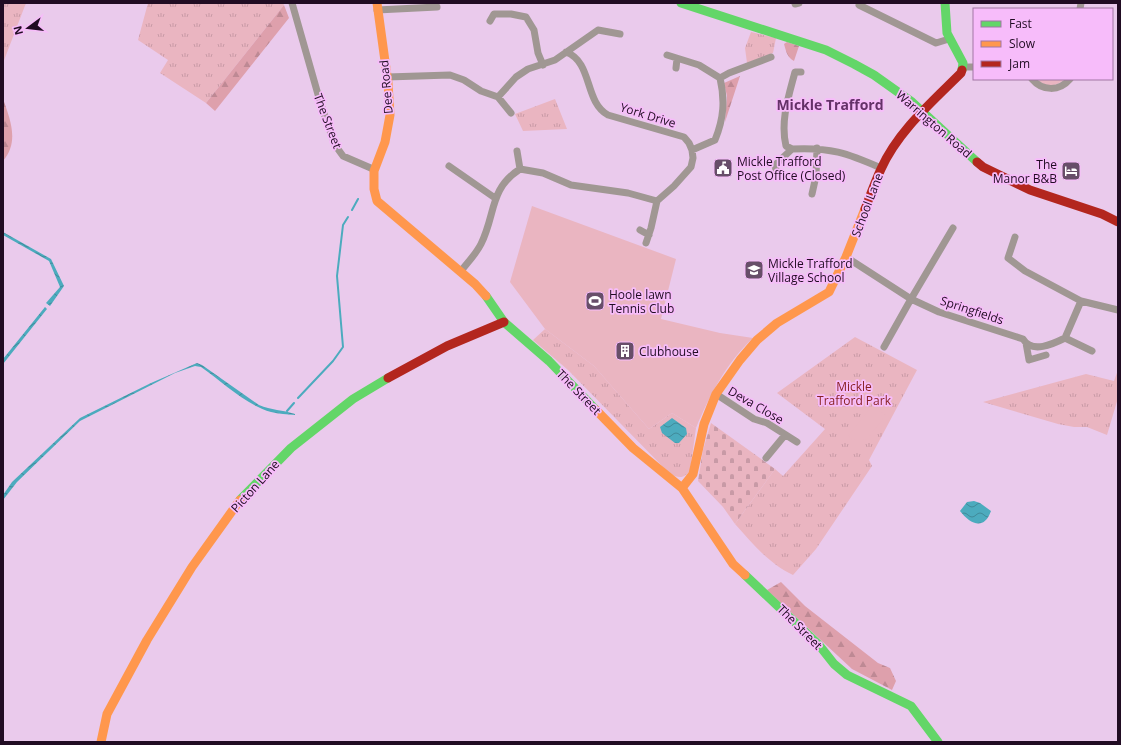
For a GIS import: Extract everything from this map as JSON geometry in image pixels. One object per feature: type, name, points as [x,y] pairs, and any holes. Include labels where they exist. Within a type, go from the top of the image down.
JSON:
[{"type":"street","name":"The Street","points":[[292,3],[321,105],[335,145],[343,156],[373,169],[372,185],[377,201],[461,271],[486,296],[504,322],[549,361],[633,448],[682,488],[733,564],[819,645],[834,664],[847,675],[911,706],[938,742]]},
{"type":"street","name":"Warrington Road","points":[[681,3],[826,50],[874,75],[912,102],[983,167],[1030,190],[1102,214],[1118,222]]},
{"type":"street","points":[[945,3],[945,24],[949,39],[961,57],[963,66],[973,67]]},
{"type":"street","points":[[859,5],[936,43],[949,39]]},
{"type":"street","name":"Dee Road","points":[[373,169],[383,149],[388,132],[390,102],[377,7]]},
{"type":"street","points":[[377,7],[437,7]]},
{"type":"street","points":[[490,20],[494,14],[511,14],[526,17],[534,30],[538,53],[544,65]]},
{"type":"street","points":[[498,97],[516,77],[528,69],[544,65],[598,30],[620,34]]},
{"type":"street","name":"York Drive","points":[[566,52],[576,57],[581,65],[595,102],[601,111],[608,115],[684,137],[692,150]]},
{"type":"street","points":[[668,56],[698,65],[720,78]]},
{"type":"street","points":[[720,78],[771,57]]},
{"type":"street","points":[[676,68],[677,59]]},
{"type":"street","name":"School Lane","points":[[682,488],[693,474],[704,424],[716,394],[740,360],[757,340],[776,323],[813,303],[829,292],[846,257],[881,168],[900,139],[923,111],[961,73],[963,66]]},
{"type":"street","points":[[801,72],[795,72],[786,106],[786,146],[792,149],[817,148],[850,154],[881,168]]},
{"type":"street","points":[[387,77],[450,75],[464,80],[481,91],[498,97],[511,113]]},
{"type":"street","points":[[646,243],[657,201],[674,186],[691,167],[693,158],[692,150],[715,140],[724,108],[720,78]]},
{"type":"street","points":[[1033,80],[1037,85],[1047,89],[1060,86],[1069,80]]},
{"type":"street","points":[[812,194],[816,176],[817,148]]},
{"type":"street","points":[[774,165],[792,149]]},
{"type":"street","points":[[517,151],[520,169]]},
{"type":"street","points":[[449,166],[496,198]]},
{"type":"street","points":[[461,271],[481,244],[500,187],[508,177],[520,169],[542,173],[571,185],[628,193],[657,201]]},
{"type":"street","points":[[884,347],[953,228]]},
{"type":"street","points":[[640,230],[649,235]]},
{"type":"street","points":[[1015,237],[1008,258],[1025,271],[1082,301],[1118,310]]},
{"type":"street","name":"Springfields","points":[[846,257],[911,299],[940,312],[1023,339],[1026,343],[1037,347],[1047,346],[1065,338]]},
{"type":"street","points":[[1082,301],[1065,338],[1092,351]]},
{"type":"street","name":"Picton Lane","points":[[100,742],[107,714],[155,626],[192,567],[237,504],[291,448],[353,399],[411,364],[446,346],[504,322]]},
{"type":"street","points":[[1026,343],[1029,360],[1046,355]]},
{"type":"street","name":"Deva Close","points":[[716,394],[754,419],[767,423],[797,442]]},
{"type":"street","name":"Deva Close","points":[[766,458],[785,435]]},
{"type":"green space","points":[[3,3],[26,3],[3,63]]},
{"type":"green space","points":[[148,3],[283,3],[284,5],[206,103],[160,73],[168,60],[138,40]]},
{"type":"green space","points":[[284,5],[289,18],[215,111],[206,103]]},
{"type":"green space","points":[[751,32],[776,38],[773,53],[747,63],[745,48]]},
{"type":"green space","points":[[787,42],[799,46],[794,61],[788,56],[786,51],[784,44]]},
{"type":"green space","points":[[740,76],[725,122],[727,96],[724,83]]},
{"type":"green space","points":[[1038,80],[1064,80],[1054,85],[1047,85]]},
{"type":"green space","points":[[3,99],[11,123],[12,139],[8,154],[3,161]]},
{"type":"green space","points":[[555,99],[567,129],[523,131],[515,114]]},
{"type":"green space","name":"Hoole lawn Tennis Club","points":[[532,206],[676,259],[661,319],[720,333],[753,338],[735,358],[720,380],[696,428],[672,413],[649,429],[594,366],[545,329],[510,282]]},
{"type":"green space","points":[[545,329],[594,366],[649,429],[672,413],[696,428],[690,471],[688,474],[681,477],[670,474],[568,370],[533,340]]},
{"type":"green space","name":"Mickle Trafford Park","points":[[855,337],[917,370],[869,460],[872,466],[816,549],[793,575],[776,565],[754,546],[735,524],[775,469],[783,476],[825,429],[777,393]]},
{"type":"green space","points":[[1118,370],[1118,398],[1107,435],[1087,427],[1074,427],[1058,424],[983,402],[1086,374],[1114,381]]},
{"type":"green space","points":[[872,406],[886,415],[867,439],[853,440],[848,436]]},
{"type":"green space","points":[[711,423],[775,469],[735,524],[723,507],[698,481],[703,450]]},
{"type":"green space","points":[[781,582],[805,606],[878,663],[890,668],[896,681],[892,690],[852,669],[767,590]]},
{"type":"water","points":[[3,232],[51,259],[64,286],[50,306],[46,303],[60,287],[49,261],[3,235]]},
{"type":"water","points":[[45,307],[47,309],[3,364],[3,359]]},
{"type":"water","points":[[197,363],[259,405],[295,415],[274,413],[252,404],[201,367],[195,366],[175,373],[80,421],[17,482],[3,500],[3,495],[12,482],[80,418],[151,383]]},
{"type":"water","points":[[672,418],[686,428],[687,434],[679,443],[675,443],[662,433],[660,427]]},
{"type":"water","points":[[974,501],[980,503],[991,511],[985,521],[981,523],[972,522],[960,511],[967,502]]},
{"type":"waterway","points":[[352,210],[358,199]]},
{"type":"waterway","points":[[298,398],[333,361],[343,347],[337,276],[343,225],[348,217]]},
{"type":"waterway","points":[[287,411],[294,403]]},
{"type":"traffic: fast","points":[[681,3],[826,50],[854,64],[874,75],[912,102],[977,162]]},
{"type":"traffic: fast","points":[[945,3],[947,33],[963,63],[962,70]]},
{"type":"traffic: fast","points":[[486,296],[504,322],[549,361],[596,410]]},
{"type":"traffic: fast","points":[[240,500],[291,448],[353,399],[388,378]]},
{"type":"traffic: fast","points":[[745,575],[819,645],[834,664],[847,675],[911,706],[938,742]]},
{"type":"traffic: slow","points":[[377,3],[388,83],[390,115],[385,142],[374,171],[374,189],[377,201],[475,284],[486,296]]},
{"type":"traffic: slow","points":[[682,488],[693,474],[704,424],[716,394],[740,360],[757,340],[777,323],[829,292],[846,257],[865,209]]},
{"type":"traffic: slow","points":[[596,410],[633,448],[682,488],[733,564],[745,575]]},
{"type":"traffic: slow","points":[[101,742],[107,714],[147,640],[192,567],[240,500]]},
{"type":"traffic: jam","points":[[865,209],[881,169],[897,142],[916,118],[961,73],[962,70]]},
{"type":"traffic: jam","points":[[977,162],[983,167],[1030,190],[1102,214],[1118,222]]},
{"type":"traffic: jam","points":[[388,378],[447,346],[504,322]]},
{"type":"place","name":"Mickle Trafford Post Office (Closed)","points":[[723,168]]},
{"type":"place","name":"The Manor B&B","points":[[1071,171]]},
{"type":"place","name":"Mickle Trafford Village School","points":[[754,270]]},
{"type":"place","name":"Hoole lawn Tennis Club","points":[[595,301]]},
{"type":"place","name":"Clubhouse","points":[[625,351]]},
{"type":"district","name":"Mickle Trafford","points":[[830,104]]}]
